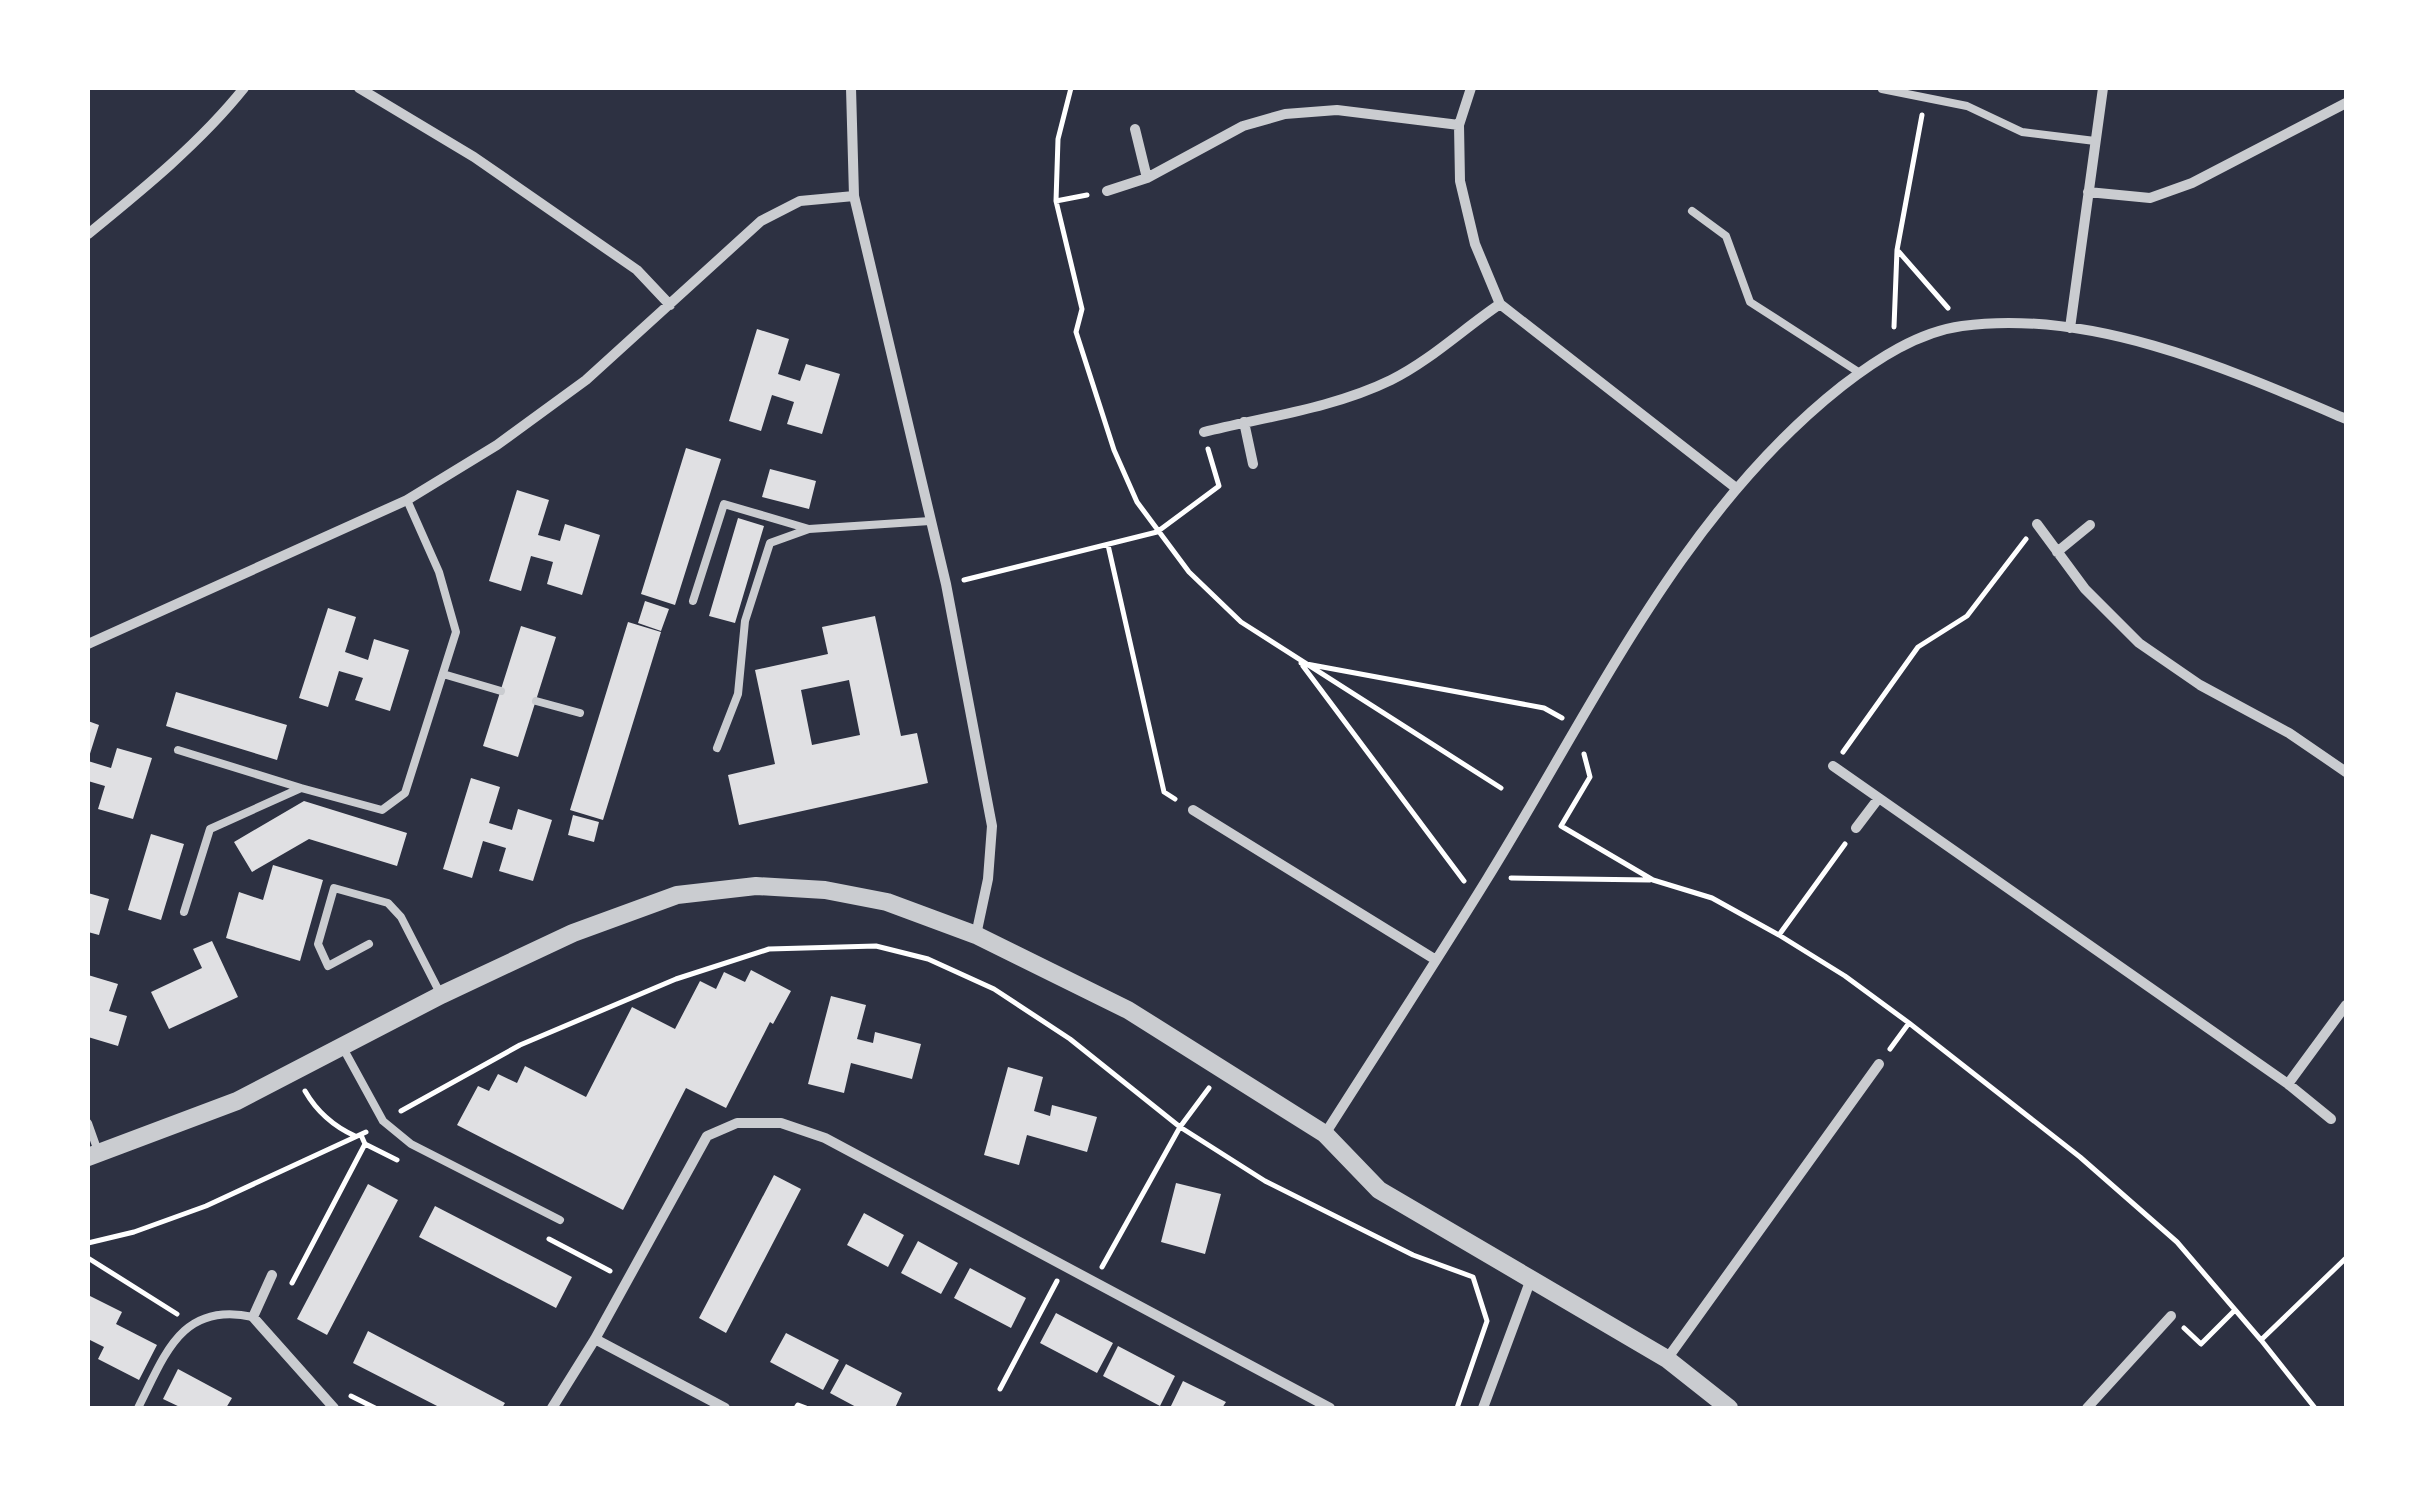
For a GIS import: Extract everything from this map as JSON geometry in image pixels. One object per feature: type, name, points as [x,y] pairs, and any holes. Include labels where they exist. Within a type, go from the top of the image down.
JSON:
[{"type":"street","points":[[88,234],[141,190],[244,88]]},
{"type":"street","points":[[359,88],[474,157],[637,270],[670,305]]},
{"type":"street","points":[[851,88],[854,196],[946,584],[992,826],[988,879],[976,935]]},
{"type":"street","points":[[1471,88],[1459,125],[1460,181],[1475,244],[1500,304],[1736,488]]},
{"type":"street","points":[[2070,328],[2102,88]]},
{"type":"street","points":[[2088,192],[2150,198],[2192,183],[2346,103]]},
{"type":"street","points":[[1107,190],[1146,178],[1243,126],[1286,114],[1337,110],[1459,125]]},
{"type":"street","points":[[1135,129],[1146,178]]},
{"type":"street","points":[[88,644],[407,500],[496,445],[586,380],[761,221],[800,201],[854,196]]},
{"type":"street","points":[[1204,432],[1347,398],[1391,380],[1439,351],[1500,304]]},
{"type":"street","points":[[1325,1134],[1488,878],[1658,594],[1736,488],[1818,406],[1860,373],[1932,332],[1963,326],[2027,323],[2070,328],[2167,350],[2246,377],[2346,419]]},
{"type":"street","points":[[1244,422],[1253,464]]},
{"type":"street","points":[[2037,524],[2084,589],[2139,643],[2200,685],[2289,733],[2346,772]]},
{"type":"street","points":[[2057,552],[2090,525]]},
{"type":"street","points":[[1833,766],[2288,1084],[2331,1119]]},
{"type":"street","points":[[1856,828],[1878,799]]},
{"type":"street","points":[[1192,810],[1436,960]]},
{"type":"street","points":[[93,1156],[238,1101],[572,933],[677,895],[756,886],[826,890],[887,902],[976,935],[1128,1010],[1325,1134],[1379,1190],[1668,1359],[1728,1408]]},
{"type":"street","points":[[2288,1084],[2346,1005]]},
{"type":"street","points":[[1668,1359],[1879,1064]]},
{"type":"street","points":[[552,1408],[595,1339],[707,1136],[737,1122],[781,1123],[825,1138],[1330,1408]]},
{"type":"street","points":[[272,1275],[253,1317],[334,1408]]},
{"type":"street","points":[[1483,1408],[1532,1279]]},
{"type":"street","points":[[2087,1408],[2172,1316]]},
{"type":"street","points":[[595,1339],[725,1408]]},
{"type":"lane","points":[[1882,89],[1967,106],[2022,132],[2095,140]]},
{"type":"lane","points":[[1692,211],[1726,236],[1750,302],[1860,373]]},
{"type":"lane","points":[[178,750],[382,810],[405,793],[456,632],[439,572],[407,500]]},
{"type":"lane","points":[[693,601],[724,504],[810,529]]},
{"type":"lane","points":[[717,748],[738,694],[745,621],[770,543],[810,529],[930,522]]},
{"type":"lane","points":[[442,674],[501,691]]},
{"type":"lane","points":[[536,701],[580,712]]},
{"type":"lane","points":[[184,912],[210,829],[301,788]]},
{"type":"lane","points":[[370,944],[328,966],[318,944],[334,888],[388,904],[401,918],[441,996]]},
{"type":"lane","points":[[342,1048],[383,1121],[411,1144],[560,1220]]},
{"type":"lane","points":[[88,1123],[93,1156]]},
{"type":"lane","points":[[138,1408],[168,1350],[192,1324],[210,1314],[253,1317]]},
{"type":"path","points":[[1071,88],[1058,139],[1056,201],[1082,308],[1076,332],[1114,450],[1137,502],[1189,572],[1241,622],[1501,788]]},
{"type":"path","points":[[1894,300],[1897,250],[1925,98]]},
{"type":"path","points":[[1056,201],[1107,190]]},
{"type":"path","points":[[1897,250],[1963,326]]},
{"type":"path","points":[[946,584],[1157,532],[1219,486],[1204,432]]},
{"type":"path","points":[[1833,766],[1918,647],[1967,616],[2037,524]]},
{"type":"path","points":[[1108,545],[1164,792],[1192,810]]},
{"type":"path","points":[[1301,663],[1544,708],[1576,726]]},
{"type":"path","points":[[1301,663],[1456,873],[1478,894]]},
{"type":"path","points":[[1590,776],[1561,826],[1652,880],[1712,898],[1779,935],[1846,976],[1909,1022],[2080,1157],[2176,1242],[2262,1340],[2315,1408]]},
{"type":"path","points":[[1779,935],[1856,828]]},
{"type":"path","points":[[1488,878],[1652,880]]},
{"type":"path","points":[[88,1243],[134,1232],[206,1206],[358,1136],[520,1046],[676,979],[769,949],[876,946],[928,958],[994,989],[1070,1038],[1180,1127],[1265,1181],[1414,1255],[1473,1277],[1488,1321],[1456,1408]]},
{"type":"path","points":[[1879,1064],[1909,1022]]},
{"type":"path","points":[[286,1293],[365,1144],[358,1136],[336,1127],[313,1106],[294,1071]]},
{"type":"path","points":[[1093,1283],[1180,1127],[1222,1071]]},
{"type":"path","points":[[88,1258],[192,1324]]},
{"type":"path","points":[[2262,1340],[2346,1258]]},
{"type":"path","points":[[1000,1389],[1064,1268]]},
{"type":"path","points":[[2172,1316],[2201,1344],[2236,1310]]},
{"type":"path","points":[[796,1408],[798,1404],[806,1408]]},
{"type":"building","points":[[757,329],[789,339],[778,374],[800,381],[806,364],[840,374],[822,434],[787,424],[794,402],[772,395],[761,431],[729,421]]},
{"type":"building","points":[[686,448],[721,459],[675,605],[641,594]]},
{"type":"building","points":[[770,469],[816,481],[809,509],[762,497]]},
{"type":"building","points":[[517,490],[549,500],[538,535],[560,541],[565,524],[600,535],[582,595],[547,584],[553,562],[531,556],[521,591],[489,581]]},
{"type":"building","points":[[738,518],[764,526],[735,623],[709,616]]},
{"type":"building","points":[[645,601],[669,609],[661,631],[638,623]]},
{"type":"building","points":[[328,608],[356,617],[345,652],[368,660],[374,639],[409,650],[390,711],[355,700],[363,678],[339,671],[328,707],[299,698]]},
{"type":"building","points":[[875,616],[901,736],[917,733],[928,783],[739,825],[728,775],[775,764],[755,670],[828,654],[822,627]],"holes":[[[849,680],[860,735],[812,745],[801,690]]]},
{"type":"building","points":[[628,622],[661,632],[603,820],[570,810]]},
{"type":"building","points":[[521,626],[556,637],[518,757],[483,746]]},
{"type":"building","points":[[176,692],[287,725],[277,760],[166,726]]},
{"type":"building","points":[[88,721],[99,725],[88,760]]},
{"type":"building","points":[[117,748],[152,758],[133,819],[98,809],[105,786],[88,781],[88,761],[111,768]]},
{"type":"building","points":[[471,778],[500,787],[489,823],[512,830],[518,809],[552,820],[533,881],[499,871],[506,848],[483,841],[472,878],[443,869]]},
{"type":"building","points":[[304,801],[407,833],[397,866],[309,839],[252,872],[234,842]]},
{"type":"building","points":[[573,815],[599,822],[594,842],[568,835]]},
{"type":"building","points":[[151,834],[184,844],[161,920],[128,910]]},
{"type":"building","points":[[273,865],[323,880],[300,961],[226,938],[239,892],[263,900]]},
{"type":"building","points":[[88,893],[109,899],[99,935],[88,932]]},
{"type":"building","points":[[212,941],[238,997],[169,1029],[151,992],[202,968],[193,949]]},
{"type":"building","points":[[751,970],[791,991],[773,1024],[770,1022],[726,1108],[686,1088],[623,1210],[457,1125],[478,1086],[489,1091],[498,1074],[517,1083],[525,1066],[586,1097],[632,1007],[675,1029],[700,981],[716,989],[724,972],[745,982]]},
{"type":"building","points":[[88,975],[118,984],[109,1011],[127,1016],[118,1046],[88,1037]]},
{"type":"building","points":[[831,996],[866,1005],[857,1039],[873,1043],[875,1032],[921,1044],[912,1079],[851,1063],[844,1093],[808,1084]]},
{"type":"building","points":[[1008,1067],[1043,1077],[1034,1111],[1050,1116],[1052,1105],[1097,1117],[1087,1152],[1027,1135],[1019,1165],[984,1155]]},
{"type":"building","points":[[774,1175],[801,1189],[726,1333],[699,1318]]},
{"type":"building","points":[[1176,1183],[1221,1194],[1205,1254],[1161,1242]]},
{"type":"building","points":[[368,1184],[398,1200],[327,1335],[297,1319]]},
{"type":"building","points":[[435,1206],[572,1277],[556,1308],[419,1237]]},
{"type":"building","points":[[864,1213],[904,1235],[888,1267],[847,1245]]},
{"type":"building","points":[[918,1241],[958,1263],[941,1294],[901,1273]]},
{"type":"building","points":[[970,1268],[1026,1298],[1011,1328],[954,1298]]},
{"type":"building","points":[[88,1295],[122,1312],[116,1324],[157,1345],[139,1380],[98,1359],[104,1347],[88,1339]]},
{"type":"building","points":[[1056,1313],[1113,1343],[1097,1373],[1040,1343]]},
{"type":"building","points":[[368,1331],[505,1403],[502,1408],[441,1408],[353,1363]]},
{"type":"building","points":[[786,1333],[839,1360],[823,1390],[770,1362]]},
{"type":"building","points":[[1118,1346],[1175,1376],[1160,1406],[1103,1376]]},
{"type":"building","points":[[846,1364],[902,1393],[895,1408],[858,1408],[830,1393]]},
{"type":"building","points":[[178,1369],[232,1398],[226,1408],[182,1408],[163,1399]]},
{"type":"building","points":[[1183,1381],[1226,1402],[1222,1408],[1170,1408]]}]
